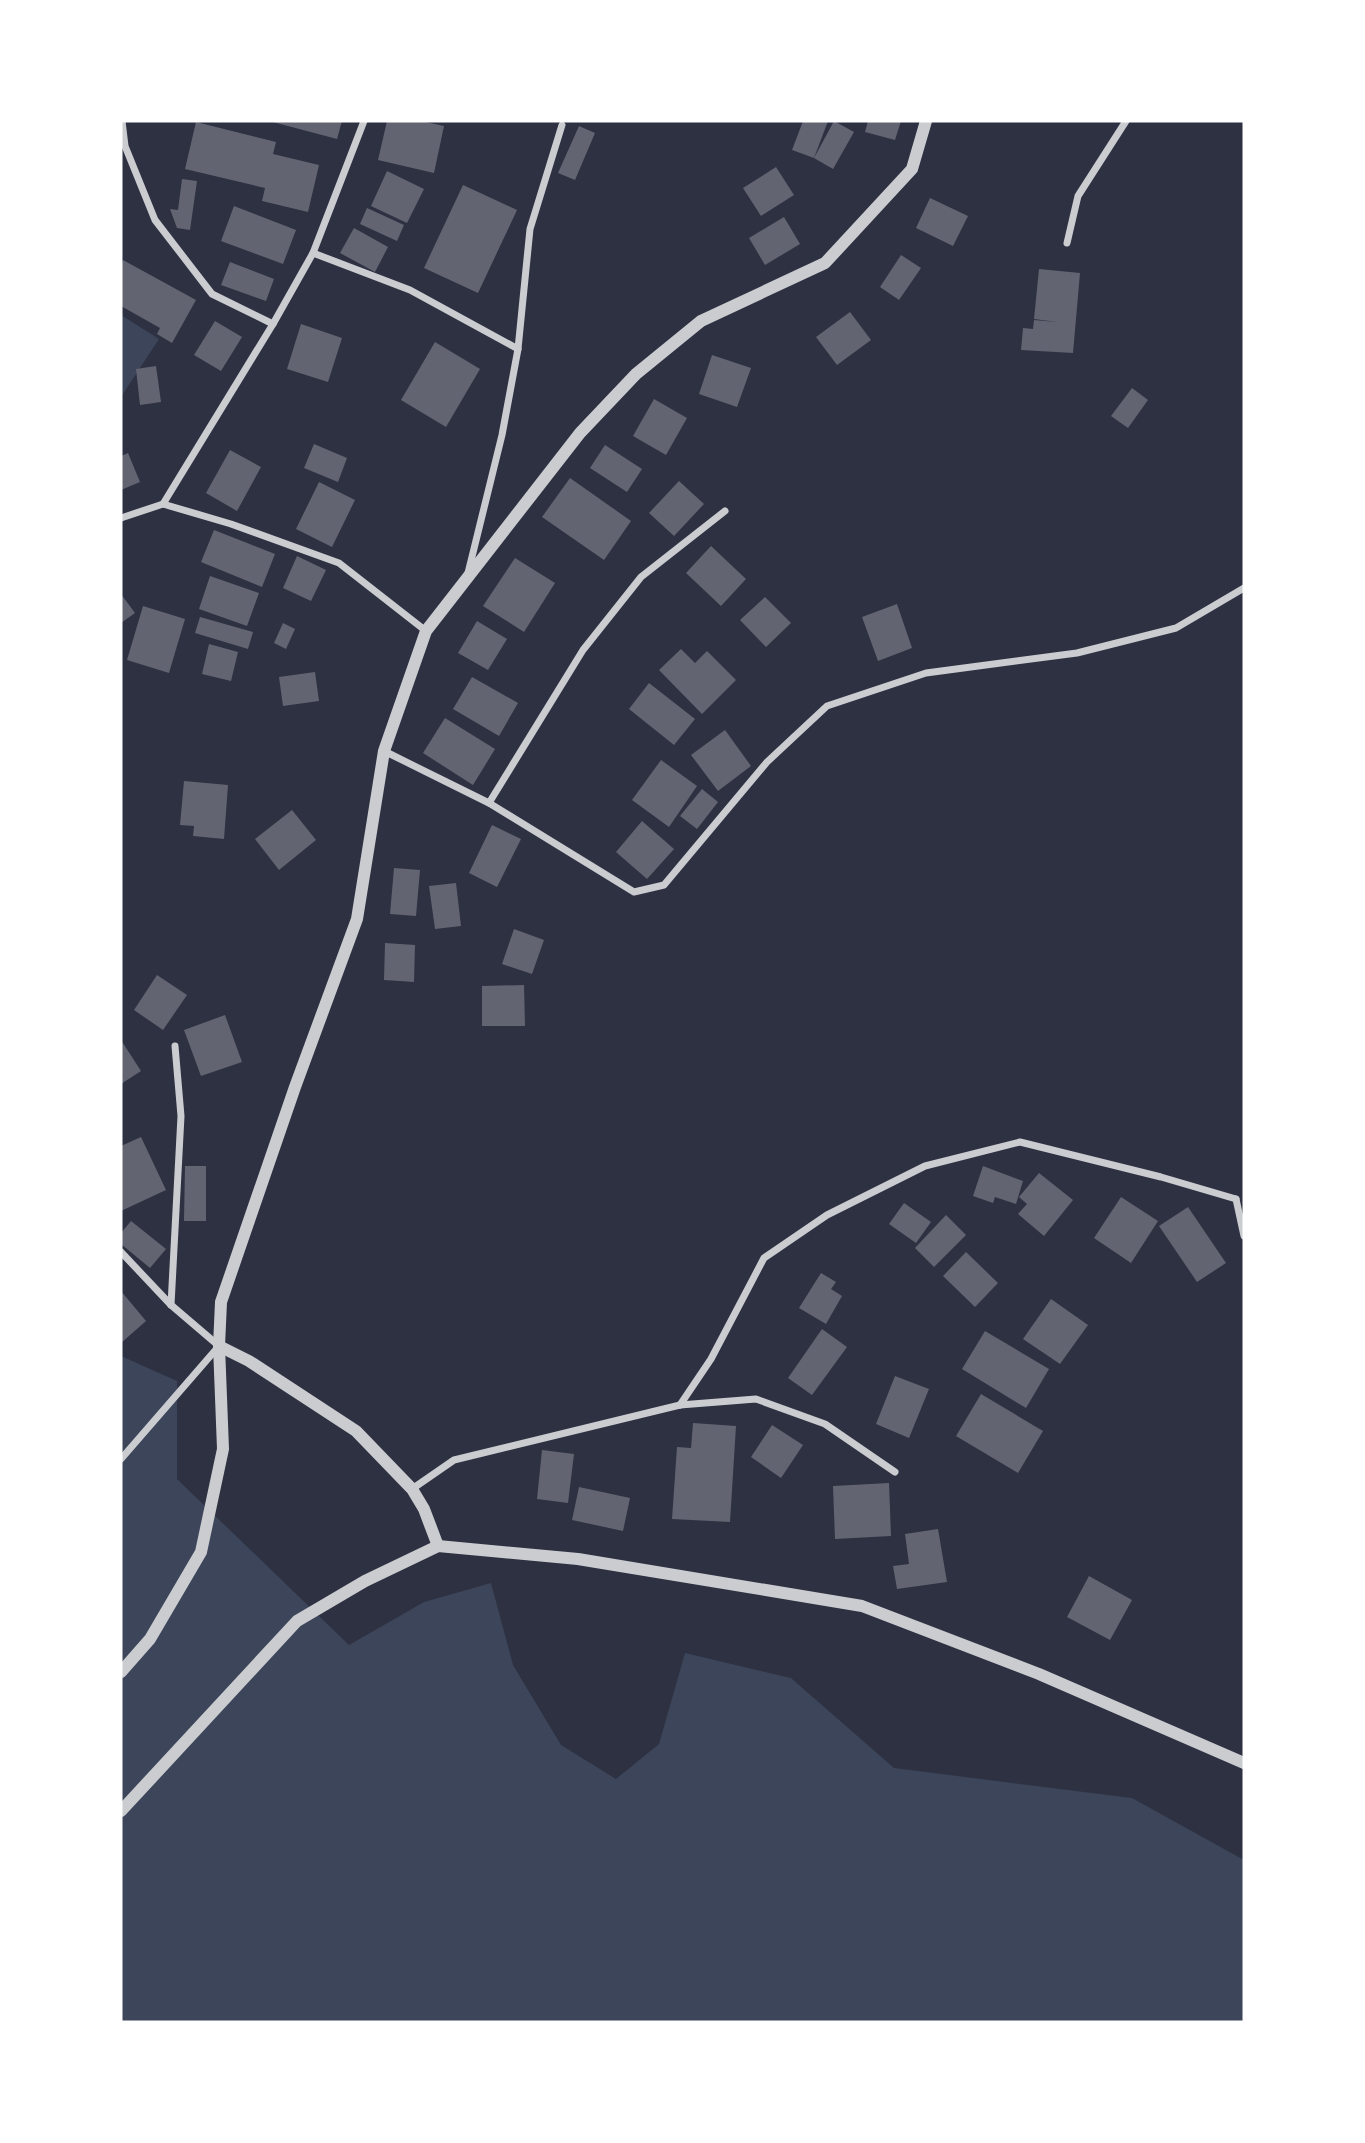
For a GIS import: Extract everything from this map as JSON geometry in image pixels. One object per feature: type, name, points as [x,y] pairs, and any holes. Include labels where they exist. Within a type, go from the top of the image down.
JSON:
[{"type":"street","points":[[122,121],[125,146],[155,220],[212,294],[273,324]]},
{"type":"street","points":[[163,504],[313,253],[364,121]]},
{"type":"street","points":[[121,1672],[150,1639],[201,1552],[223,1449],[219,1346],[221,1302],[295,1087],[357,919],[384,751],[426,631],[580,433],[636,374],[701,321],[825,263],[912,169],[926,121]]},
{"type":"street","points":[[1067,243],[1078,196],[1126,121]]},
{"type":"street","points":[[467,577],[502,435],[518,349],[530,229],[562,125]]},
{"type":"street","points":[[313,253],[410,290],[518,349]]},
{"type":"street","points":[[121,518],[163,504],[231,524],[340,563],[426,631]]},
{"type":"street","points":[[489,803],[583,650],[641,577],[725,511]]},
{"type":"street","points":[[384,751],[489,803],[634,892],[664,885],[766,762],[827,706],[926,673],[1077,653],[1176,628],[1244,588]]},
{"type":"street","points":[[171,1305],[181,1115],[175,1046]]},
{"type":"street","points":[[680,1405],[711,1359],[764,1258],[827,1215],[925,1166],[1020,1142],[1161,1177],[1236,1199],[1244,1194]]},
{"type":"street","points":[[1236,1199],[1244,1237]]},
{"type":"street","points":[[121,1252],[171,1305],[219,1346],[250,1361],[356,1431],[412,1489],[424,1509],[438,1546]]},
{"type":"street","points":[[121,1459],[219,1346]]},
{"type":"street","points":[[412,1489],[454,1460],[680,1405],[756,1398],[825,1424],[895,1472]]},
{"type":"street","points":[[121,1811],[297,1621],[365,1581],[438,1546],[578,1559],[862,1606],[1039,1674],[1244,1763]]},
{"type":"shaded area","points":[[121,315],[159,339],[121,397]]},
{"type":"shaded area","points":[[121,1356],[177,1381],[177,1479],[349,1645],[424,1602],[491,1583],[513,1665],[561,1745],[616,1779],[659,1744],[685,1653],[791,1678],[894,1768],[1132,1798],[1244,1860],[1244,2022],[121,2022]]},
{"type":"building","points":[[269,121],[342,121],[337,139]]},
{"type":"building","points":[[387,121],[421,121],[444,126],[434,173],[378,160]]},
{"type":"building","points":[[803,121],[828,121],[814,158],[792,150]]},
{"type":"building","points":[[834,121],[854,132],[833,169],[814,158]]},
{"type":"building","points":[[868,121],[901,121],[895,140],[865,132]]},
{"type":"building","points":[[196,122],[276,142],[273,154],[319,165],[308,212],[262,201],[265,188],[185,169]]},
{"type":"building","points":[[579,126],[595,133],[575,180],[558,173]]},
{"type":"building","points":[[776,167],[794,195],[761,216],[743,188]]},
{"type":"building","points":[[387,171],[424,189],[407,223],[371,206]]},
{"type":"building","points":[[182,179],[197,181],[190,230],[177,228],[170,209],[178,210]]},
{"type":"building","points":[[463,185],[517,210],[478,293],[424,268]]},
{"type":"building","points":[[930,198],[968,216],[953,246],[916,228]]},
{"type":"building","points":[[234,206],[296,230],[283,264],[221,241]]},
{"type":"building","points":[[367,208],[404,225],[397,241],[360,224]]},
{"type":"building","points":[[784,217],[800,244],[765,265],[749,238]]},
{"type":"building","points":[[354,228],[388,247],[375,272],[340,253]]},
{"type":"building","points":[[901,255],[921,268],[899,300],[880,287]]},
{"type":"building","points":[[123,260],[196,300],[172,343],[157,334],[160,328],[121,306]]},
{"type":"building","points":[[230,262],[274,279],[266,301],[221,285]]},
{"type":"building","points":[[1039,269],[1080,273],[1073,353],[1021,350],[1023,328],[1033,329],[1034,320],[1057,322],[1034,319]]},
{"type":"building","points":[[850,312],[871,340],[837,365],[816,337]]},
{"type":"building","points":[[215,321],[242,337],[221,371],[194,355]]},
{"type":"building","points":[[301,324],[342,338],[328,382],[287,369]]},
{"type":"building","points":[[435,342],[480,369],[446,427],[401,400]]},
{"type":"building","points":[[712,355],[751,368],[737,407],[699,394]]},
{"type":"building","points":[[156,366],[161,402],[140,405],[136,369]]},
{"type":"building","points":[[1132,388],[1148,400],[1128,428],[1111,416]]},
{"type":"building","points":[[654,399],[687,418],[666,455],[633,436]]},
{"type":"building","points":[[314,444],[347,458],[338,482],[304,468]]},
{"type":"building","points":[[605,445],[642,469],[627,492],[590,468]]},
{"type":"building","points":[[230,450],[261,467],[237,511],[206,493]]},
{"type":"building","points":[[128,453],[140,482],[121,490],[121,456]]},
{"type":"building","points":[[570,478],[631,521],[604,560],[542,517]]},
{"type":"building","points":[[679,481],[704,504],[674,536],[649,513]]},
{"type":"building","points":[[319,482],[355,500],[332,547],[296,529]]},
{"type":"building","points":[[214,530],[275,554],[262,587],[201,562]]},
{"type":"building","points":[[711,546],[746,579],[721,606],[686,573]]},
{"type":"building","points":[[297,556],[326,570],[311,601],[283,588]]},
{"type":"building","points":[[515,558],[555,583],[524,632],[483,606]]},
{"type":"building","points":[[210,576],[259,593],[247,626],[199,609]]},
{"type":"building","points":[[121,594],[135,613],[121,623]]},
{"type":"building","points":[[765,597],[791,623],[766,647],[740,620]]},
{"type":"building","points":[[897,604],[912,648],[878,661],[862,617]]},
{"type":"building","points":[[143,606],[185,619],[169,673],[127,660]]},
{"type":"building","points":[[200,617],[253,632],[248,649],[195,633]]},
{"type":"building","points":[[477,621],[507,639],[488,670],[458,653]]},
{"type":"building","points":[[283,623],[295,629],[286,649],[274,643]]},
{"type":"building","points":[[209,644],[238,652],[231,681],[202,674]]},
{"type":"building","points":[[681,649],[695,663],[707,651],[736,680],[702,714],[659,670]]},
{"type":"building","points":[[315,672],[319,701],[283,706],[279,677]]},
{"type":"building","points":[[472,677],[518,703],[499,736],[453,709]]},
{"type":"building","points":[[649,683],[695,719],[674,745],[629,709]]},
{"type":"building","points":[[445,718],[495,749],[473,785],[423,753]]},
{"type":"building","points":[[725,730],[751,766],[718,791],[691,755]]},
{"type":"building","points":[[661,760],[697,786],[669,827],[632,800]]},
{"type":"building","points":[[184,781],[228,785],[224,839],[193,836],[194,826],[180,825]]},
{"type":"building","points":[[702,789],[718,802],[697,829],[680,816]]},
{"type":"building","points":[[292,810],[316,840],[279,870],[255,839]]},
{"type":"building","points":[[642,821],[674,849],[647,879],[616,852]]},
{"type":"building","points":[[492,825],[521,839],[497,887],[469,873]]},
{"type":"building","points":[[394,868],[420,870],[416,916],[390,914]]},
{"type":"building","points":[[456,883],[461,926],[435,929],[429,886]]},
{"type":"building","points":[[514,929],[544,940],[532,974],[502,964]]},
{"type":"building","points":[[385,943],[415,945],[414,982],[384,980]]},
{"type":"building","points":[[157,975],[187,995],[163,1030],[134,1010]]},
{"type":"building","points":[[524,985],[525,1026],[482,1026],[482,986]]},
{"type":"building","points":[[225,1015],[242,1062],[201,1076],[184,1030]]},
{"type":"building","points":[[121,1040],[141,1071],[121,1084]]},
{"type":"building","points":[[141,1137],[166,1190],[121,1211],[121,1146]]},
{"type":"building","points":[[185,1166],[206,1166],[206,1221],[184,1221]]},
{"type":"building","points":[[983,1166],[1023,1181],[1016,1204],[995,1197],[993,1203],[973,1196]]},
{"type":"building","points":[[1039,1173],[1073,1200],[1044,1236],[1018,1214],[1027,1204],[1019,1197]]},
{"type":"building","points":[[1121,1197],[1158,1221],[1131,1263],[1094,1238]]},
{"type":"building","points":[[904,1203],[931,1222],[916,1243],[889,1224]]},
{"type":"building","points":[[1188,1207],[1226,1263],[1197,1282],[1159,1226]]},
{"type":"building","points":[[946,1215],[966,1235],[934,1267],[915,1248]]},
{"type":"building","points":[[131,1221],[166,1249],[150,1268],[121,1244],[121,1233]]},
{"type":"building","points":[[966,1252],[998,1283],[975,1307],[943,1276]]},
{"type":"building","points":[[821,1273],[836,1282],[831,1289],[842,1296],[826,1324],[799,1308]]},
{"type":"building","points":[[121,1291],[146,1321],[121,1343]]},
{"type":"building","points":[[1051,1299],[1088,1325],[1060,1364],[1023,1339]]},
{"type":"building","points":[[822,1329],[847,1347],[812,1395],[788,1378]]},
{"type":"building","points":[[985,1331],[1049,1369],[1026,1408],[962,1369]]},
{"type":"building","points":[[895,1376],[929,1389],[909,1438],[876,1424]]},
{"type":"building","points":[[981,1394],[1043,1431],[1018,1473],[956,1436]]},
{"type":"building","points":[[693,1423],[736,1426],[730,1522],[672,1519],[677,1447],[691,1448]]},
{"type":"building","points":[[772,1425],[803,1445],[781,1478],[751,1457]]},
{"type":"building","points":[[542,1450],[574,1454],[568,1503],[537,1499]]},
{"type":"building","points":[[889,1483],[891,1536],[835,1539],[833,1486]]},
{"type":"building","points":[[579,1487],[630,1498],[623,1531],[572,1520]]},
{"type":"building","points":[[938,1529],[947,1582],[897,1589],[893,1566],[909,1564],[905,1534]]},
{"type":"building","points":[[1089,1576],[1132,1600],[1110,1640],[1067,1617]]}]
